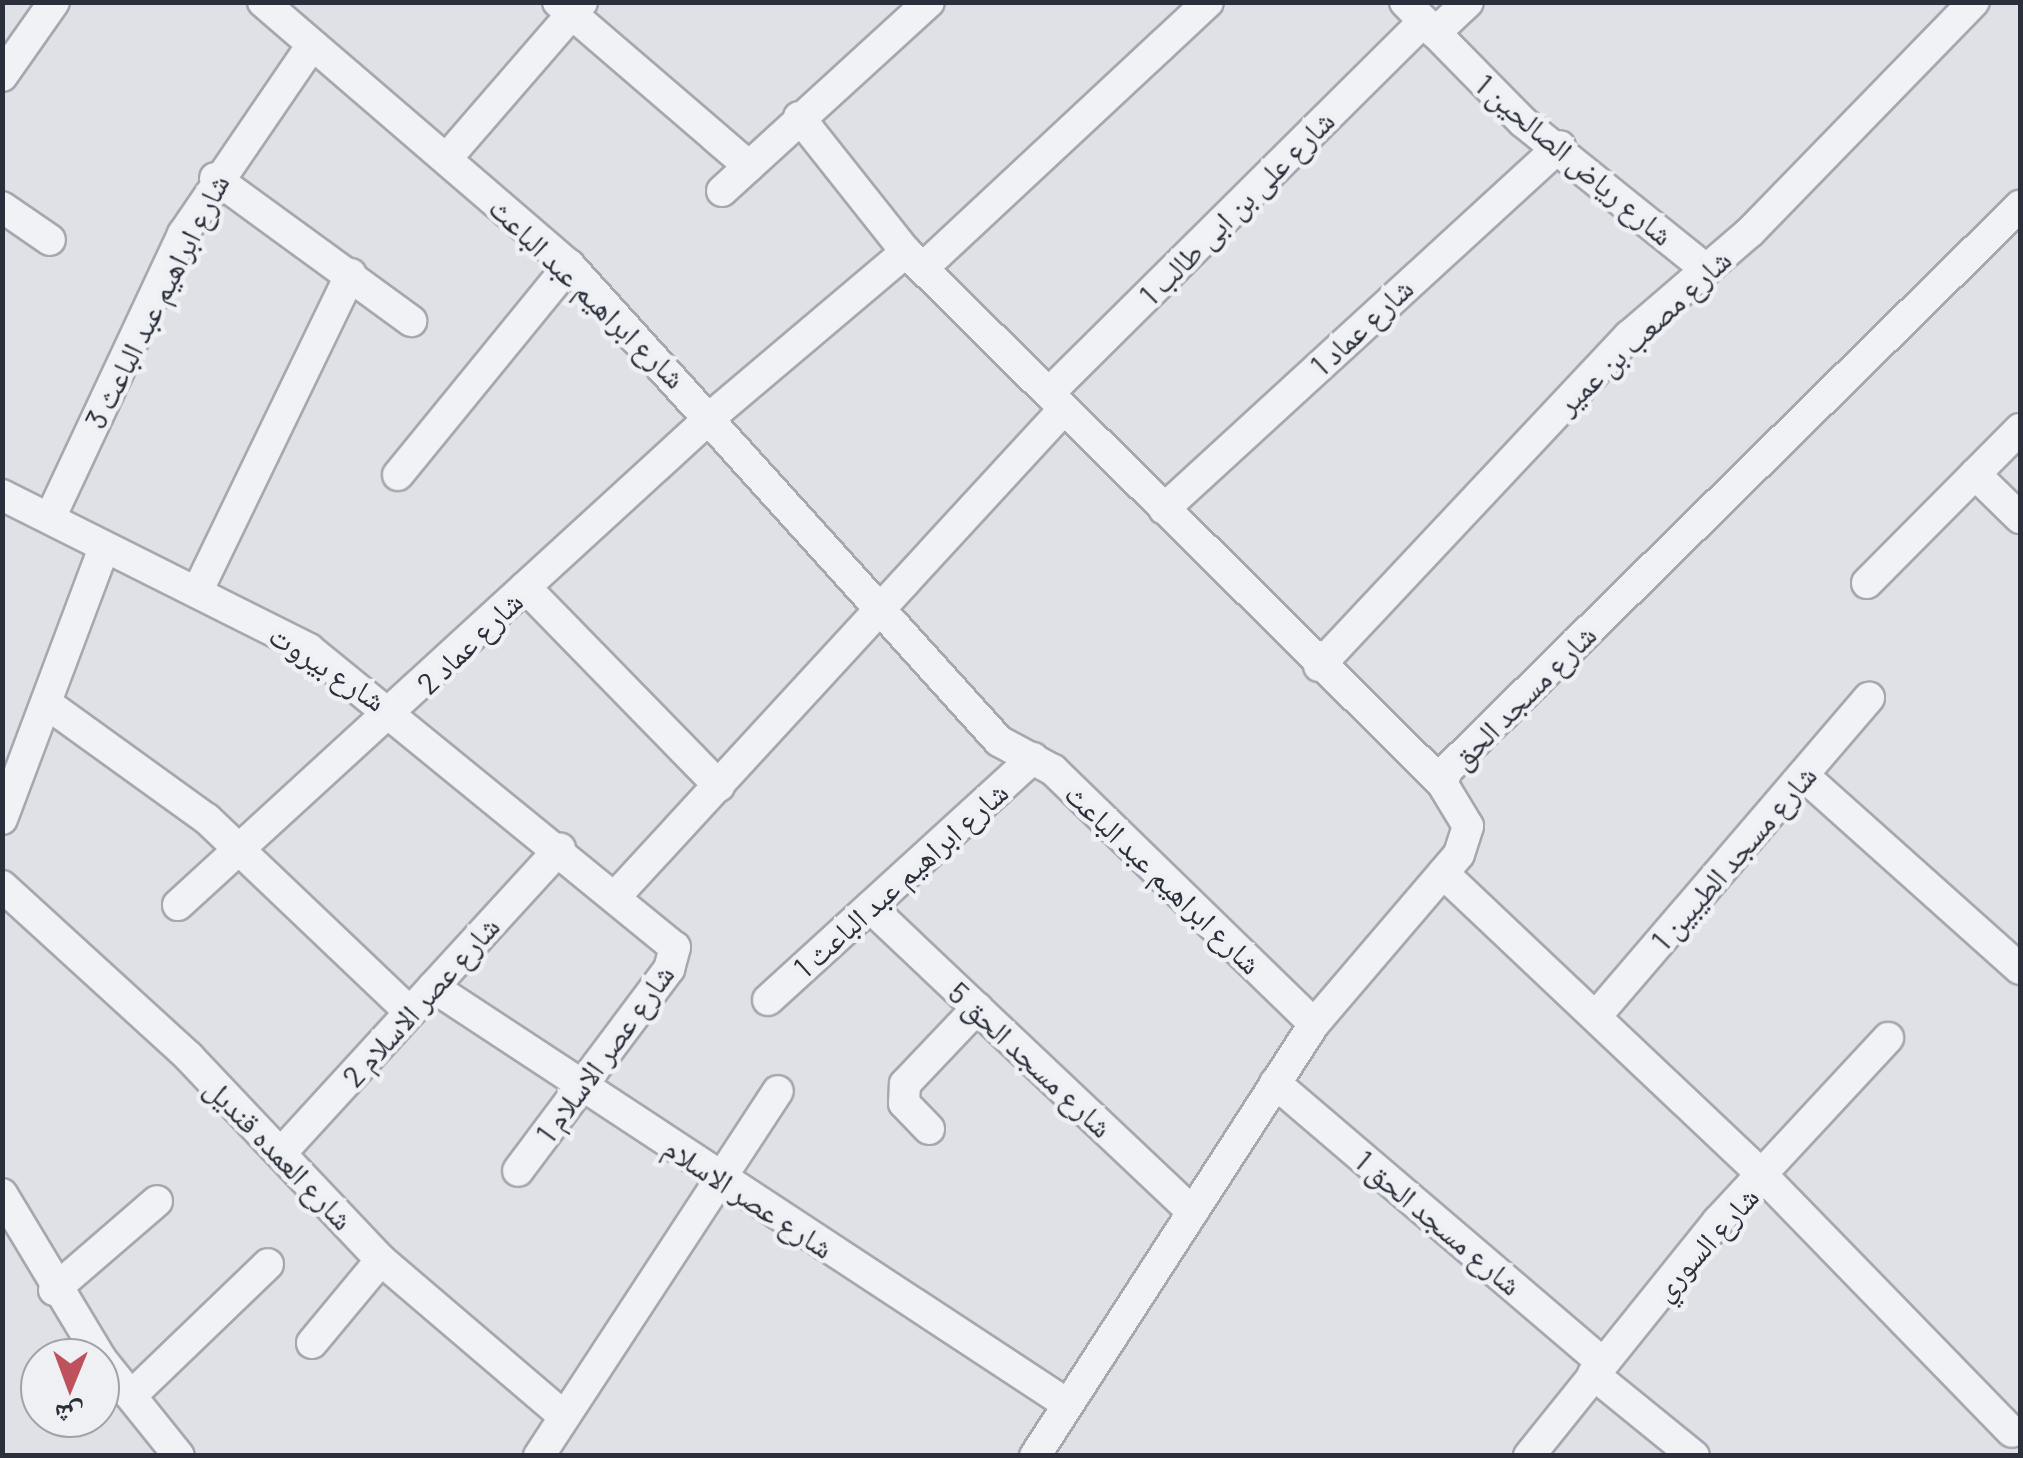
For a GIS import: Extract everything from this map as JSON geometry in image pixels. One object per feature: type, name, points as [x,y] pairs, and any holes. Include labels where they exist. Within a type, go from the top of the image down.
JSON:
[{"type":"street","points":[[2,76],[54,2]]},
{"type":"street","name":"شارع ابراهيم عبد الباعث","points":[[264,2],[569,265],[713,415],[998,741],[1033,758],[1314,1024]]},
{"type":"street","points":[[722,191],[929,2]]},
{"type":"street","name":"شارع عماد 2","points":[[178,906],[396,712],[525,587],[713,415],[915,260],[1208,2]]},
{"type":"street","name":"شارع على بن ابى طالب 1","points":[[1057,401],[1421,19],[1468,2]]},
{"type":"street","points":[[447,158],[570,6],[749,166]]},
{"type":"street","name":"شارع مصعب بن عمير","points":[[1319,666],[1629,336],[1706,270],[1957,9]]},
{"type":"street","name":"شارع رياض الصالحين 1","points":[[1421,19],[1560,146],[1706,270]]},
{"type":"street","name":"شارع ابراهيم عبد الباعث 3","points":[[50,518],[215,178],[312,45]]},
{"type":"street","points":[[799,117],[915,260],[1319,666],[1442,782]]},
{"type":"street","name":"شارع عماد 1","points":[[1164,510],[1560,146]]},
{"type":"street","points":[[215,178],[352,274],[410,321]]},
{"type":"street","name":"شارع مسجد الحق","points":[[1035,1456],[1314,1024],[1443,873],[1468,826],[1442,782],[2020,206]]},
{"type":"street","points":[[2,208],[50,240]]},
{"type":"street","points":[[398,476],[569,265]]},
{"type":"street","points":[[198,590],[352,274]]},
{"type":"street","points":[[615,897],[884,612],[1057,401]]},
{"type":"street","points":[[1867,583],[2020,430]]},
{"type":"street","points":[[1976,474],[2020,518]]},
{"type":"street","name":"شارع بيروت","points":[[2,495],[308,648],[396,712],[615,897]]},
{"type":"street","points":[[2,820],[104,548]]},
{"type":"street","points":[[525,587],[719,786]]},
{"type":"street","name":"شارع مسجد الطيبين 1","points":[[1597,1015],[1869,698]]},
{"type":"street","points":[[46,704],[152,776],[410,1012]]},
{"type":"street","name":"شارع ابراهيم عبد الباعث 1","points":[[768,1000],[1033,758]]},
{"type":"street","points":[[1803,774],[2020,969]]},
{"type":"street","name":"شارع عصر الاسلام 2","points":[[281,1153],[560,848]]},
{"type":"street","points":[[1443,873],[1765,1178],[2012,1432]]},
{"type":"street","name":"شارع العمده قنديل","points":[[2,886],[281,1153],[381,1260],[562,1414]]},
{"type":"street","name":"شارع عصر الاسلام 1","points":[[518,1171],[676,959],[666,937],[615,897]]},
{"type":"street","name":"شارع مسجد الحق 5","points":[[870,907],[1192,1212]]},
{"type":"street","name":"شارع عصر الاسلام","points":[[433,987],[1067,1404]]},
{"type":"street","points":[[929,1129],[904,1102],[905,1084],[977,1008]]},
{"type":"street","name":"شارع السوري","points":[[1528,1456],[1598,1368],[1888,1038]]},
{"type":"street","name":"شارع مسجد الحق 1","points":[[1275,1083],[1694,1456]]},
{"type":"street","points":[[539,1456],[562,1414],[778,1091]]},
{"type":"street","points":[[2,1194],[54,1290],[130,1396],[179,1456]]},
{"type":"street","points":[[54,1290],[157,1202]]},
{"type":"street","points":[[312,1344],[381,1260]]},
{"type":"street","points":[[130,1396],[268,1264]]}]
